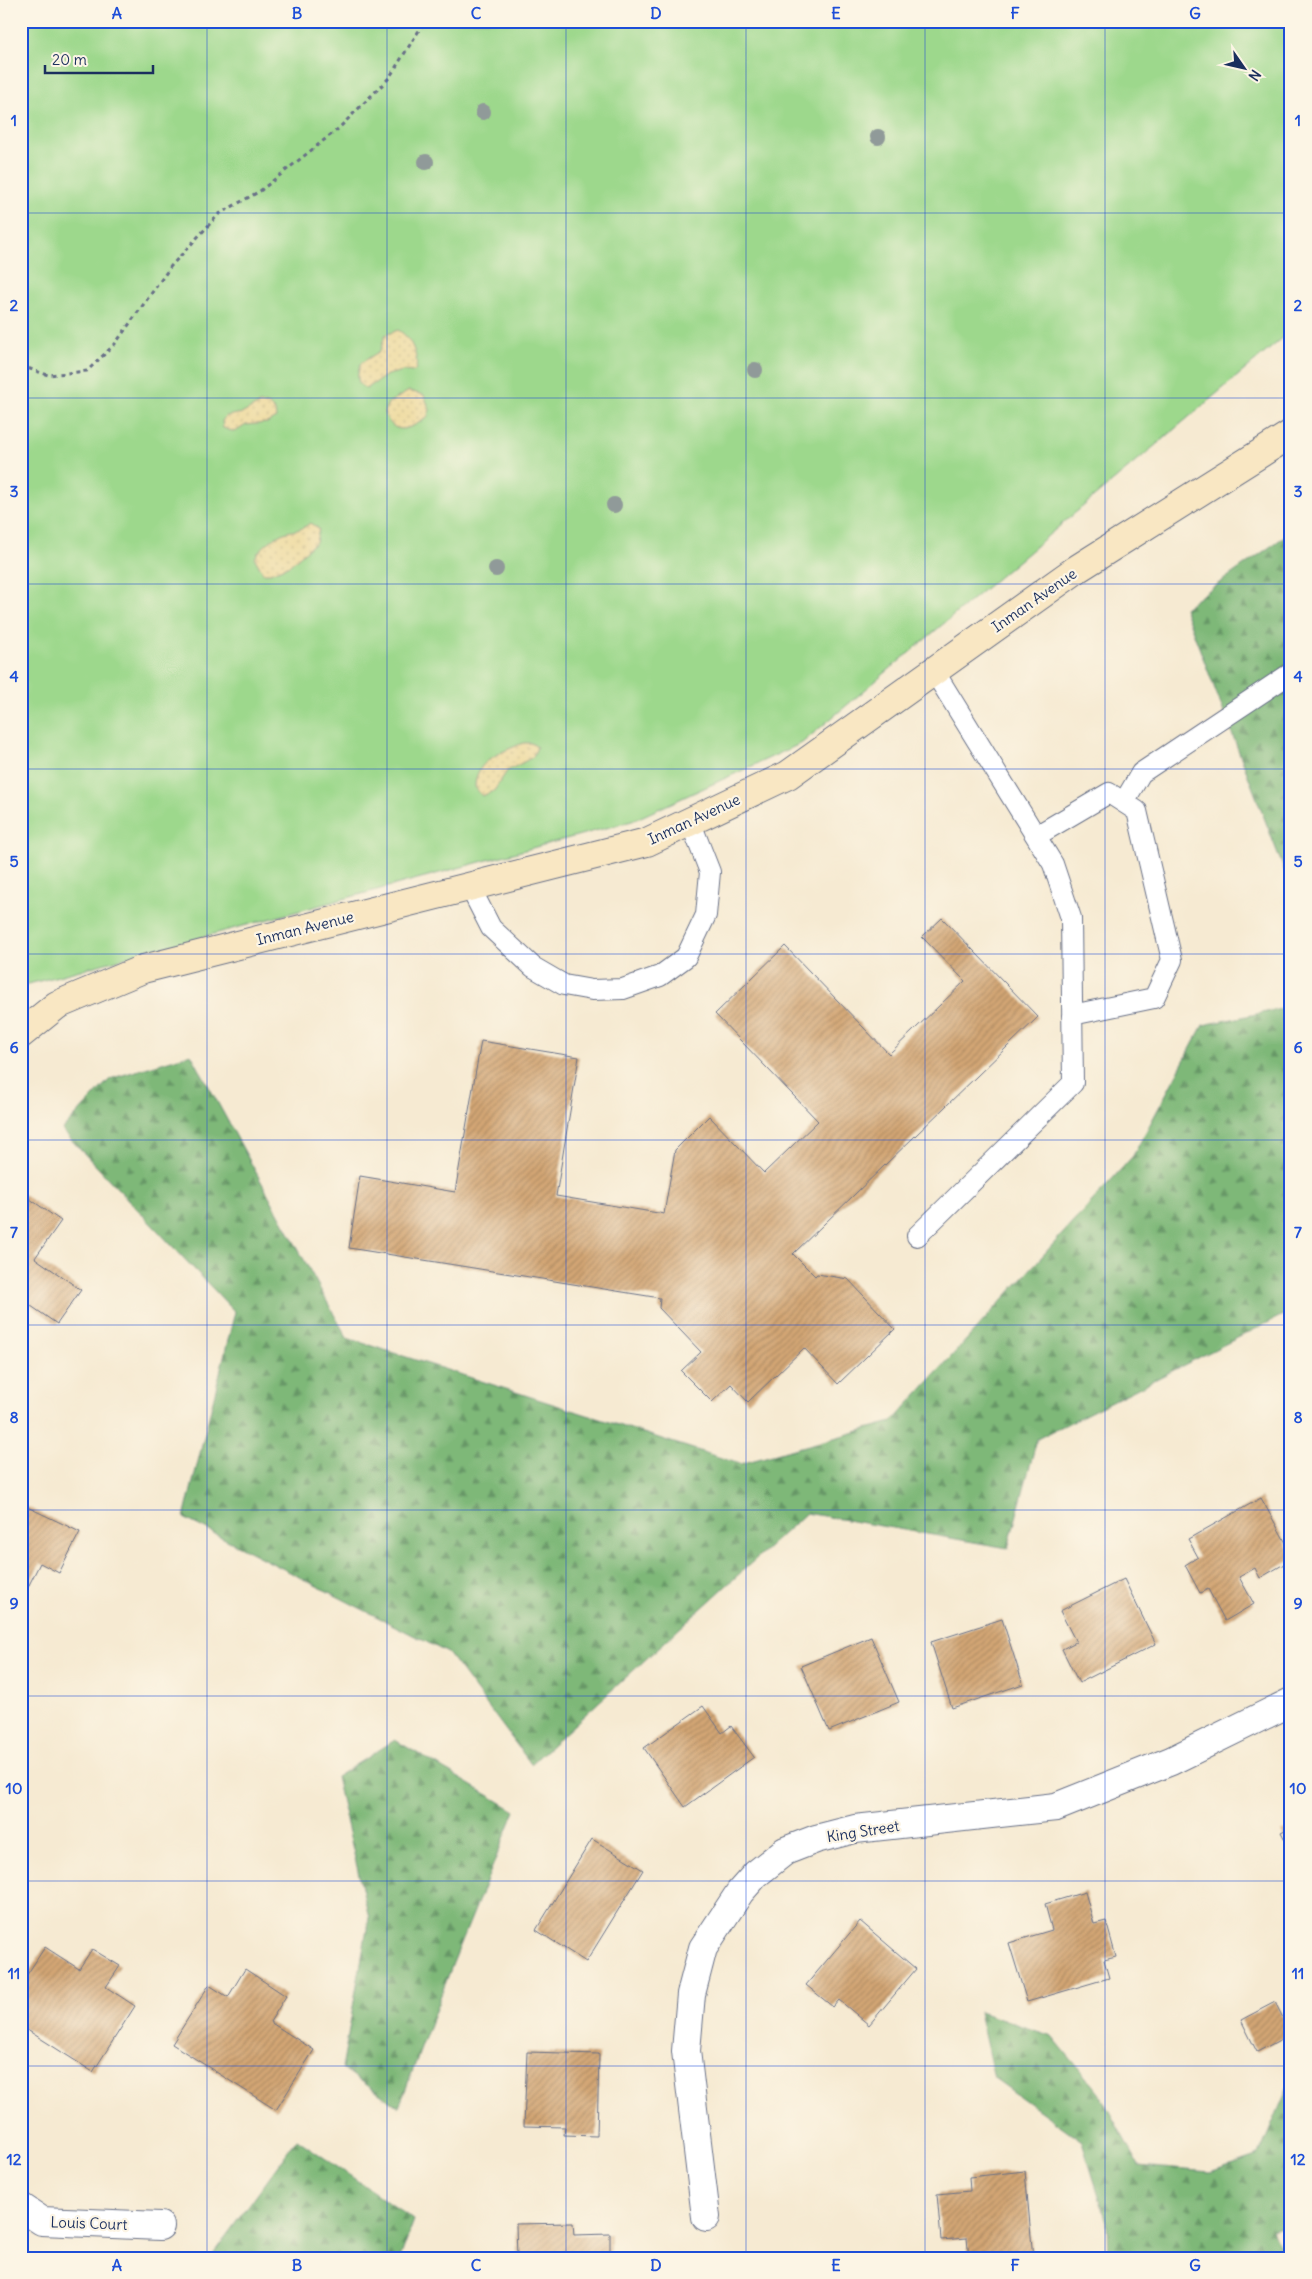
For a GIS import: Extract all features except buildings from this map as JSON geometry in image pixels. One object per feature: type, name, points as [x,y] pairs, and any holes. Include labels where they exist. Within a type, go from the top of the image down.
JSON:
[{"type":"main road","name":"Inman Avenue","points":[[21,1034],[57,1005],[143,969],[647,842],[690,822],[788,775],[1077,569],[1291,434]]},
{"type":"street","name":"King Street","points":[[706,2217],[686,2051],[691,1994],[703,1948],[740,1892],[756,1874],[785,1851],[816,1839],[855,1829],[1056,1807],[1170,1761],[1291,1702]]},
{"type":"street","name":"Louis Court","points":[[21,2207],[42,2221],[160,2226]]},
{"type":"lane","points":[[917,1236],[1073,1083],[1072,918],[1054,864],[934,671]]},
{"type":"lane","points":[[1124,802],[1141,773],[1291,673]]},
{"type":"lane","points":[[1036,836],[1109,792],[1137,811],[1172,960],[1154,998],[1072,1015]]},
{"type":"lane","points":[[470,887],[491,928],[533,967],[564,985],[592,990],[623,989],[660,976],[686,957],[706,915],[710,872],[690,822]]},
{"type":"path","points":[[21,366],[48,374],[87,371],[115,344],[171,266],[219,214],[260,191],[338,129],[389,78],[425,21]]},
{"type":"green space","points":[[21,21],[1291,21],[1291,331],[802,743],[632,821],[21,986]]},
{"type":"green space","points":[[1291,532],[1291,888],[1184,608]]},
{"type":"green space","points":[[1291,1007],[1291,1311],[1037,1439],[1008,1548],[806,1513],[531,1764],[448,1653],[184,1518],[235,1312],[62,1130],[110,1079],[191,1054],[347,1338],[740,1464],[892,1422],[1133,1156],[1203,1025]]},
{"type":"green space","points":[[395,1740],[515,1811],[453,1963],[399,2107],[342,2068],[369,1918],[336,1777]]},
{"type":"green space","points":[[979,2012],[1052,2036],[1099,2093],[1139,2166],[1210,2172],[1259,2155],[1291,2080],[1291,2224],[1272,2230],[1284,2258],[1108,2258],[1107,2222],[1082,2141],[994,2078]]},
{"type":"green space","points":[[297,2139],[414,2220],[400,2258],[210,2258]]},
{"type":"sand","points":[[398,330],[413,347],[417,364],[416,369],[413,372],[403,371],[387,375],[366,389],[362,387],[358,378],[361,363],[380,351],[385,335]]},
{"type":"sand","points":[[409,391],[424,395],[430,410],[427,418],[420,422],[408,428],[397,428],[392,425],[384,412],[388,403]]},
{"type":"sand","points":[[259,404],[268,404],[275,411],[276,418],[267,423],[246,425],[235,432],[223,428],[222,421],[226,416],[243,413]]},
{"type":"sand","points":[[310,523],[319,529],[316,542],[290,565],[270,573],[263,573],[255,559],[262,548],[280,535],[300,529]]},
{"type":"sand","points":[[523,743],[531,743],[537,747],[533,757],[507,771],[494,791],[482,796],[475,787],[476,777],[485,763],[499,753]]}]
